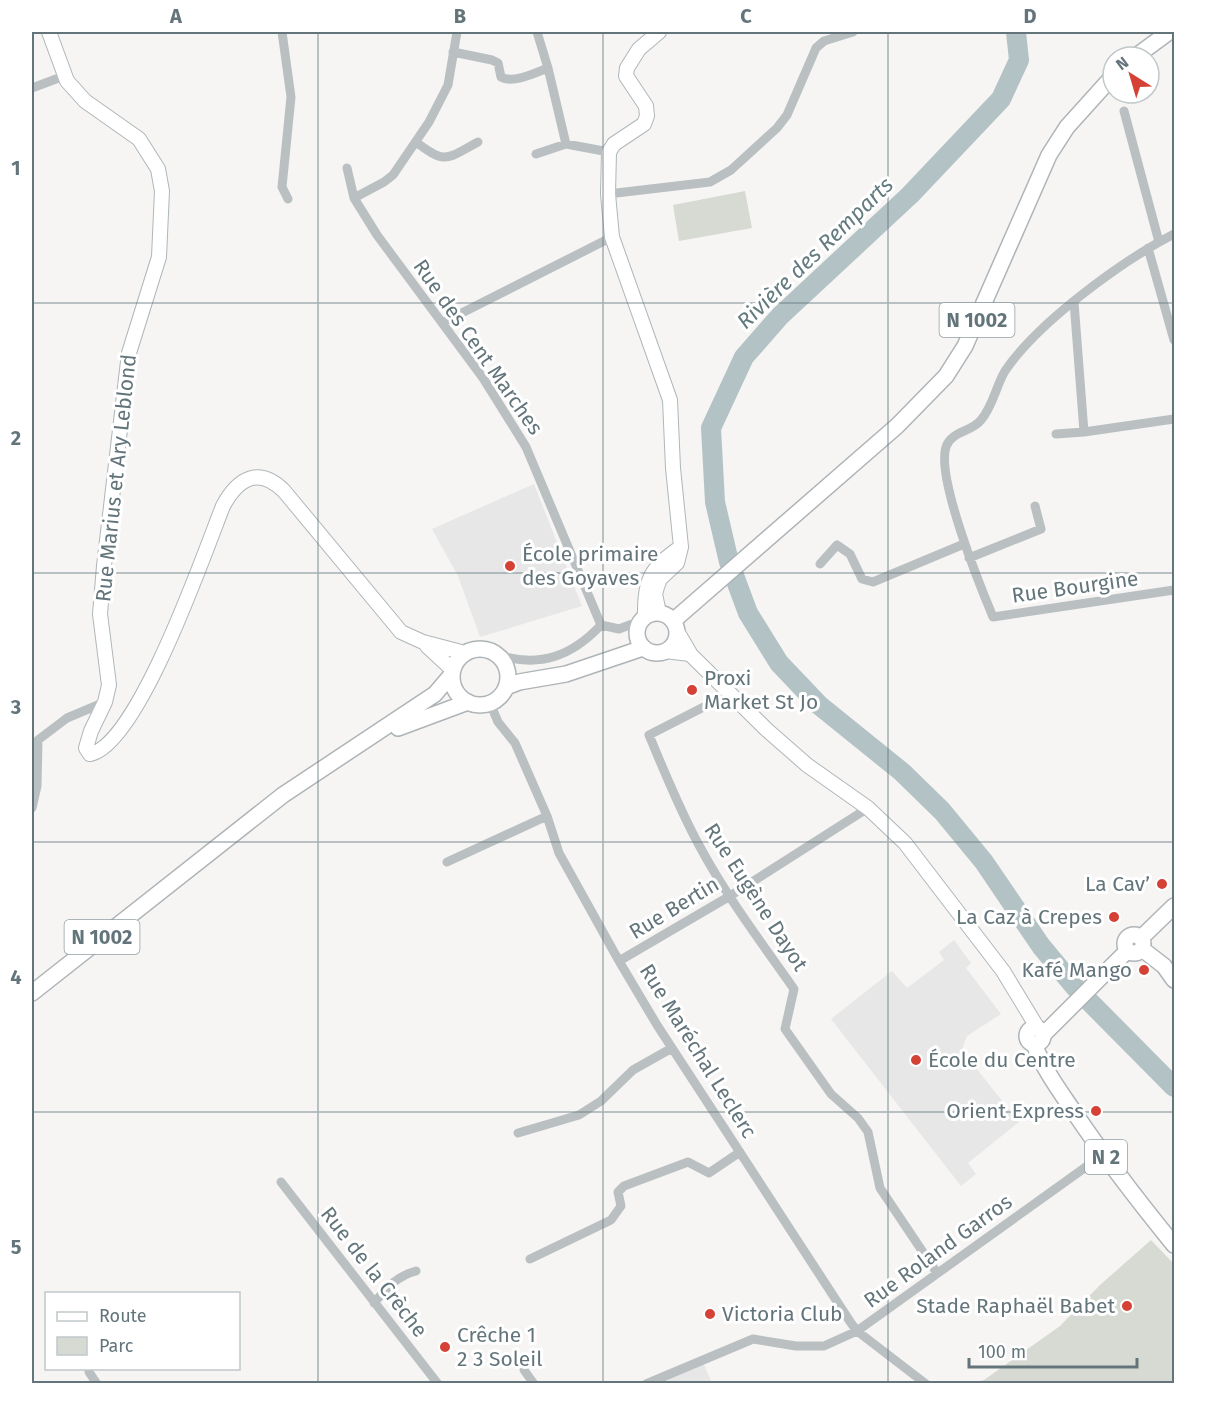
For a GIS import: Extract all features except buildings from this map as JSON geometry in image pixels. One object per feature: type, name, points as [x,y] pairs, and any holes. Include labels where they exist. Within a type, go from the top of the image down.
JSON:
[{"type":"main road","name":"Rue Marius et Ary Leblond","points":[[49,32],[64,76],[85,101],[139,139],[158,169],[162,191],[159,257],[129,353],[104,566],[100,614],[108,668],[105,702],[86,748],[90,754],[97,753],[111,741],[153,679],[230,493],[237,484],[258,477],[269,479],[284,491],[394,625],[423,642],[453,672]]},
{"type":"main road","points":[[506,687],[536,678],[566,674],[620,655],[645,627],[660,579],[677,563],[681,547],[667,387],[612,237],[608,194],[609,152],[614,144],[644,124],[646,106],[626,76],[627,68],[639,49],[659,32]]},
{"type":"main road","points":[[1151,45],[1169,32]]},
{"type":"main road","name":"N 1002","points":[[665,651],[674,643],[675,626],[699,599],[897,426],[946,376],[965,346],[1049,155],[1067,127],[1101,89]]},
{"type":"main road","points":[[645,627],[675,626],[690,654],[807,765],[868,808],[905,843],[1003,971],[1023,1002],[1037,1034],[1055,1022],[1136,946],[1174,906]]},
{"type":"main road","points":[[645,627],[653,652],[690,654]]},
{"type":"main road","name":"Rue Marius et Ary Leblond","points":[[423,642],[465,653]]},
{"type":"main road","points":[[500,657],[507,668],[506,687],[502,694],[490,703],[468,702],[456,691],[453,672],[465,653],[482,649],[500,657],[518,671],[536,678]]},
{"type":"main road","name":"N 1002","points":[[32,993],[283,795],[358,748],[435,694],[453,672]]},
{"type":"main road","name":"N 1002","points":[[358,748],[411,722],[468,702]]},
{"type":"main road","points":[[1136,946],[1164,966],[1174,980]]},
{"type":"main road","name":"N 2","points":[[1037,1034],[1044,1064],[1141,1206],[1174,1245]]},
{"type":"street","points":[[282,32],[291,97],[282,187],[288,199]]},
{"type":"street","points":[[347,168],[354,198],[393,175],[416,142],[448,85],[456,32]]},
{"type":"street","points":[[537,32],[566,144]]},
{"type":"street","points":[[608,194],[710,182],[723,176],[766,139],[787,114],[816,48],[824,41],[853,32]]},
{"type":"street","points":[[453,52],[498,63],[501,77],[505,80],[548,68]]},
{"type":"street","points":[[32,88],[64,76]]},
{"type":"street","points":[[1124,111],[1159,242]]},
{"type":"street","points":[[416,142],[435,156],[442,158],[478,142]]},
{"type":"street","points":[[536,154],[566,144],[609,152]]},
{"type":"street","name":"Rue des Cent Marches","points":[[354,198],[483,378],[526,447],[601,625]]},
{"type":"street","name":"Rue Bourgine","points":[[1174,234],[1148,248],[1074,302],[1028,341],[1004,373],[981,422],[956,434],[946,446],[945,464],[964,544],[993,617],[1174,590]]},
{"type":"street","points":[[442,323],[612,237]]},
{"type":"street","points":[[1148,248],[1174,339]]},
{"type":"street","points":[[1074,302],[1084,432]]},
{"type":"street","points":[[1056,434],[1174,419]]},
{"type":"street","points":[[969,558],[1041,529],[1035,506]]},
{"type":"street","points":[[820,564],[837,544],[850,554],[862,579],[873,582],[964,544]]},
{"type":"street","points":[[500,657],[528,662],[543,660],[584,643],[601,625],[619,629],[645,627]]},
{"type":"street","name":"Rue Eugène Dayot","points":[[731,693],[649,735],[681,812],[730,896],[794,988],[785,1029],[831,1095],[858,1118],[868,1132],[880,1188],[937,1273]]},
{"type":"street","points":[[32,808],[37,786],[35,738],[67,718],[105,702]]},
{"type":"street","name":"Rue Maréchal Leclerc","points":[[490,703],[498,722],[515,743],[559,853],[619,962],[672,1048],[857,1331],[926,1383]]},
{"type":"street","name":"Rue Bertin","points":[[619,962],[730,896],[868,808]]},
{"type":"street","points":[[447,862],[546,816]]},
{"type":"street","points":[[518,1133],[579,1115],[600,1101],[633,1070],[672,1048]]},
{"type":"street","points":[[530,1259],[611,1220],[621,1206],[618,1192],[624,1186],[688,1162],[709,1173],[740,1152]]},
{"type":"street","name":"Rue Roland Garros","points":[[646,1383],[753,1339],[765,1339],[796,1346],[824,1346],[857,1331],[1104,1154]]},
{"type":"street","name":"Rue de la Crèche","points":[[281,1182],[438,1383]]},
{"type":"street","points":[[374,1303],[389,1285],[405,1274],[416,1271]]},
{"type":"street","points":[[524,1370],[534,1383]]},
{"type":"street","points":[[89,1372],[97,1383]]},
{"type":"shaded area","name":"École primaire des Goyaves","points":[[534,484],[582,606],[480,637],[458,576],[432,529]]},
{"type":"shaded area","name":"École du Centre","points":[[954,940],[971,963],[966,968],[1001,1014],[967,1036],[963,1046],[964,1053],[1019,1122],[968,1163],[976,1174],[961,1186],[831,1019],[892,971],[907,988],[944,960],[939,952]]},
{"type":"shaded area","points":[[702,1360],[712,1383],[646,1384]]},
{"type":"green space","points":[[745,191],[752,228],[679,241],[673,205]]},
{"type":"green space","name":"Stade Raphaël Babet","points":[[1151,1240],[1174,1264],[1174,1383],[972,1383],[984,1380],[1060,1326],[1100,1285]]},
{"type":"waterway","name":"Rivière des Remparts","points":[[1016,32],[1019,60],[1001,99],[910,195],[780,316],[744,357],[711,428],[715,502],[729,562],[748,613],[779,663],[819,705],[902,772],[942,811],[984,862],[1041,946],[1075,987],[1174,1087]]},
{"type":"place","name":"École primaire des Goyaves","points":[[510,566]]},
{"type":"place","name":"Proxi Market St Jo","points":[[692,690]]},
{"type":"place","name":"La Cav’","points":[[1162,884]]},
{"type":"place","name":"La Caz à Crepes","points":[[1114,917]]},
{"type":"place","name":"Kafé Mango","points":[[1144,970]]},
{"type":"place","name":"École du Centre","points":[[916,1060]]},
{"type":"place","name":"Orient Express","points":[[1096,1111]]},
{"type":"place","name":"Stade Raphaël Babet","points":[[1127,1306]]},
{"type":"place","name":"Victoria Club","points":[[710,1314]]},
{"type":"place","name":"Crêche 1 2 3 Soleil","points":[[445,1347]]}]
